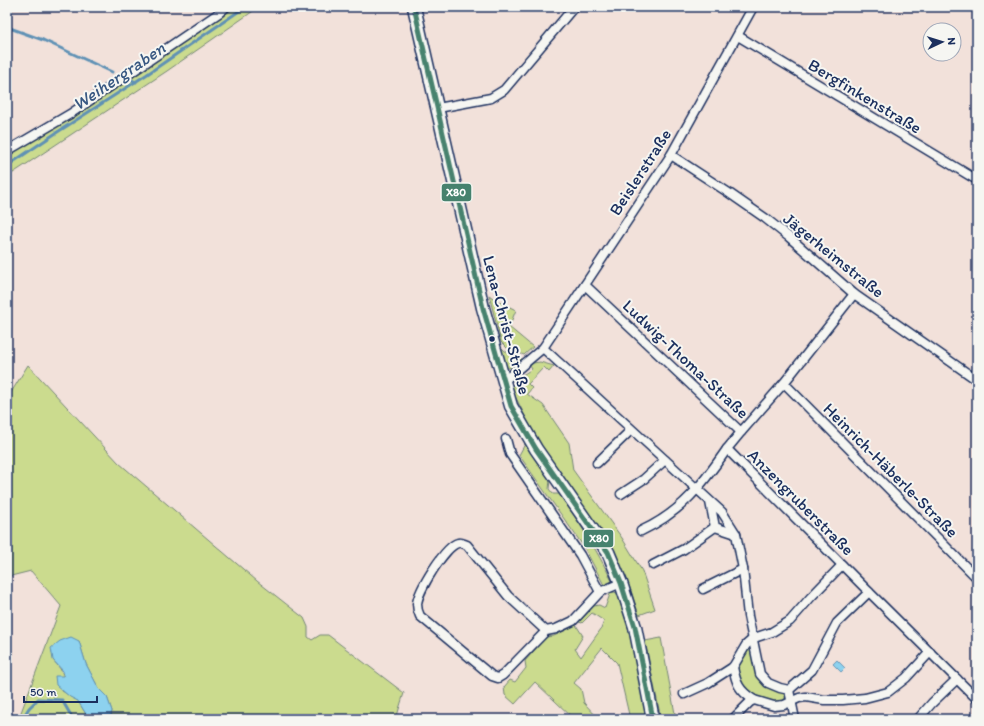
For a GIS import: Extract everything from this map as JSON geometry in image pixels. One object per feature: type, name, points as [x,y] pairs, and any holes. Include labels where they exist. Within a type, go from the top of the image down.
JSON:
[{"type":"street","points":[[7,152],[70,114],[226,7]]},
{"type":"street","name":"Lena-Christ-Straße","points":[[414,7],[483,308],[511,406],[536,449],[608,552],[621,583],[635,627],[653,719]]},
{"type":"street","points":[[438,108],[491,98],[504,90],[574,7]]},
{"type":"street","name":"Beislerstraße","points":[[504,381],[543,348],[585,285],[671,155],[753,7]]},
{"type":"street","name":"Bergfinkenstraße","points":[[738,36],[977,180]]},
{"type":"street","name":"Jägerheimstraße","points":[[671,155],[765,218],[854,294],[977,380]]},
{"type":"street","name":"Ludwig-Thoma-Straße","points":[[585,285],[741,432],[784,383],[854,294]]},
{"type":"street","points":[[543,348],[722,512],[736,534],[743,569],[748,616],[754,638],[756,659],[760,674],[768,683],[789,690]]},
{"type":"street","name":"Heinrich-Häberle-Straße","points":[[784,383],[977,578]]},
{"type":"street","points":[[597,463],[631,430]]},
{"type":"street","name":"Anzengruberstraße","points":[[741,432],[727,449],[977,699]]},
{"type":"street","points":[[506,439],[510,454],[580,555],[600,592]]},
{"type":"street","points":[[641,531],[669,516],[679,508],[697,490],[727,449]]},
{"type":"street","points":[[621,494],[644,479],[666,460]]},
{"type":"street","points":[[710,502],[715,527]]},
{"type":"street","points":[[715,527],[736,534]]},
{"type":"street","points":[[653,565],[684,549],[715,527]]},
{"type":"street","points":[[546,631],[508,596],[470,548],[462,543],[457,543],[452,546],[436,565],[424,586],[417,604],[420,616],[474,662],[492,676],[498,678],[503,675],[546,631],[556,629],[573,621],[600,592],[621,583]]},
{"type":"street","points":[[684,694],[708,683],[733,667],[746,645],[754,638],[772,632],[790,622],[842,565]]},
{"type":"street","points":[[703,589],[743,569]]},
{"type":"street","points":[[789,690],[812,670],[837,624],[869,592]]},
{"type":"street","points":[[733,667],[736,681],[745,694],[754,700],[774,706],[784,705],[806,697],[842,700],[865,698],[888,692],[906,678],[930,652]]},
{"type":"street","points":[[918,719],[957,679]]},
{"type":"street","points":[[789,690],[795,719]]},
{"type":"street","points":[[733,719],[750,702],[754,700]]},
{"type":"green space","points":[[232,7],[259,7],[167,71],[7,177],[7,156],[144,70]]},
{"type":"green space","points":[[489,295],[497,301],[516,310],[509,327],[533,347],[524,355],[507,348],[501,342]]},
{"type":"green space","points":[[500,346],[505,351],[522,359],[510,368],[502,367]]},
{"type":"green space","points":[[540,362],[554,366],[549,372],[544,367],[528,384],[532,388],[527,394],[543,405],[569,443],[573,470],[622,538],[642,571],[655,609],[639,615],[630,588],[613,550],[535,436],[513,392],[512,388],[515,382],[532,369],[530,366],[533,363]]},
{"type":"green space","points":[[28,365],[119,463],[257,581],[304,618],[308,627],[308,637],[312,640],[320,635],[328,635],[404,693],[396,719],[110,719],[112,711],[107,697],[99,689],[86,664],[79,641],[53,660],[63,674],[62,691],[78,701],[89,719],[16,719],[20,715],[61,606],[31,571],[7,577],[7,399]]},
{"type":"green space","points":[[525,444],[550,480],[549,489],[553,494],[559,494],[581,526],[612,581],[604,585],[584,547],[519,455]]},
{"type":"green space","points":[[614,592],[620,594],[628,622],[648,719],[630,719],[617,663],[602,648],[574,683],[581,689],[584,703],[599,719],[574,719],[535,682],[515,704],[505,695],[504,687],[510,680],[515,682],[526,668],[525,661],[546,637],[554,636],[576,625],[583,636],[575,649],[581,657],[601,629],[604,621],[592,613],[582,623],[579,622],[594,606],[599,605],[605,608],[610,594]]},
{"type":"green space","points":[[661,638],[676,719],[661,719],[645,641]]},
{"type":"green space","points":[[752,641],[767,685],[786,695],[784,701],[769,701],[746,694],[734,666]]},
{"type":"water","points":[[71,637],[79,641],[86,664],[99,689],[107,697],[112,711],[110,719],[89,719],[78,701],[70,697],[56,685],[55,676],[64,676],[63,671],[53,660],[51,648],[60,641]]},
{"type":"water","points":[[837,660],[845,668],[841,672],[833,664]]},
{"type":"waterway","name":"Weihergraben","points":[[7,166],[146,75],[245,7]]},
{"type":"waterway","points":[[7,27],[43,40],[112,72]]},
{"type":"waterway","name":"Weihergraben","points":[[128,78],[136,82]]},
{"type":"waterway","points":[[22,719],[29,708],[38,699],[62,700],[73,719]]},
{"type":"transit line","name":"X80","points":[[414,7],[483,308],[511,406],[536,449],[608,552],[621,583],[635,627],[653,719]]}]
